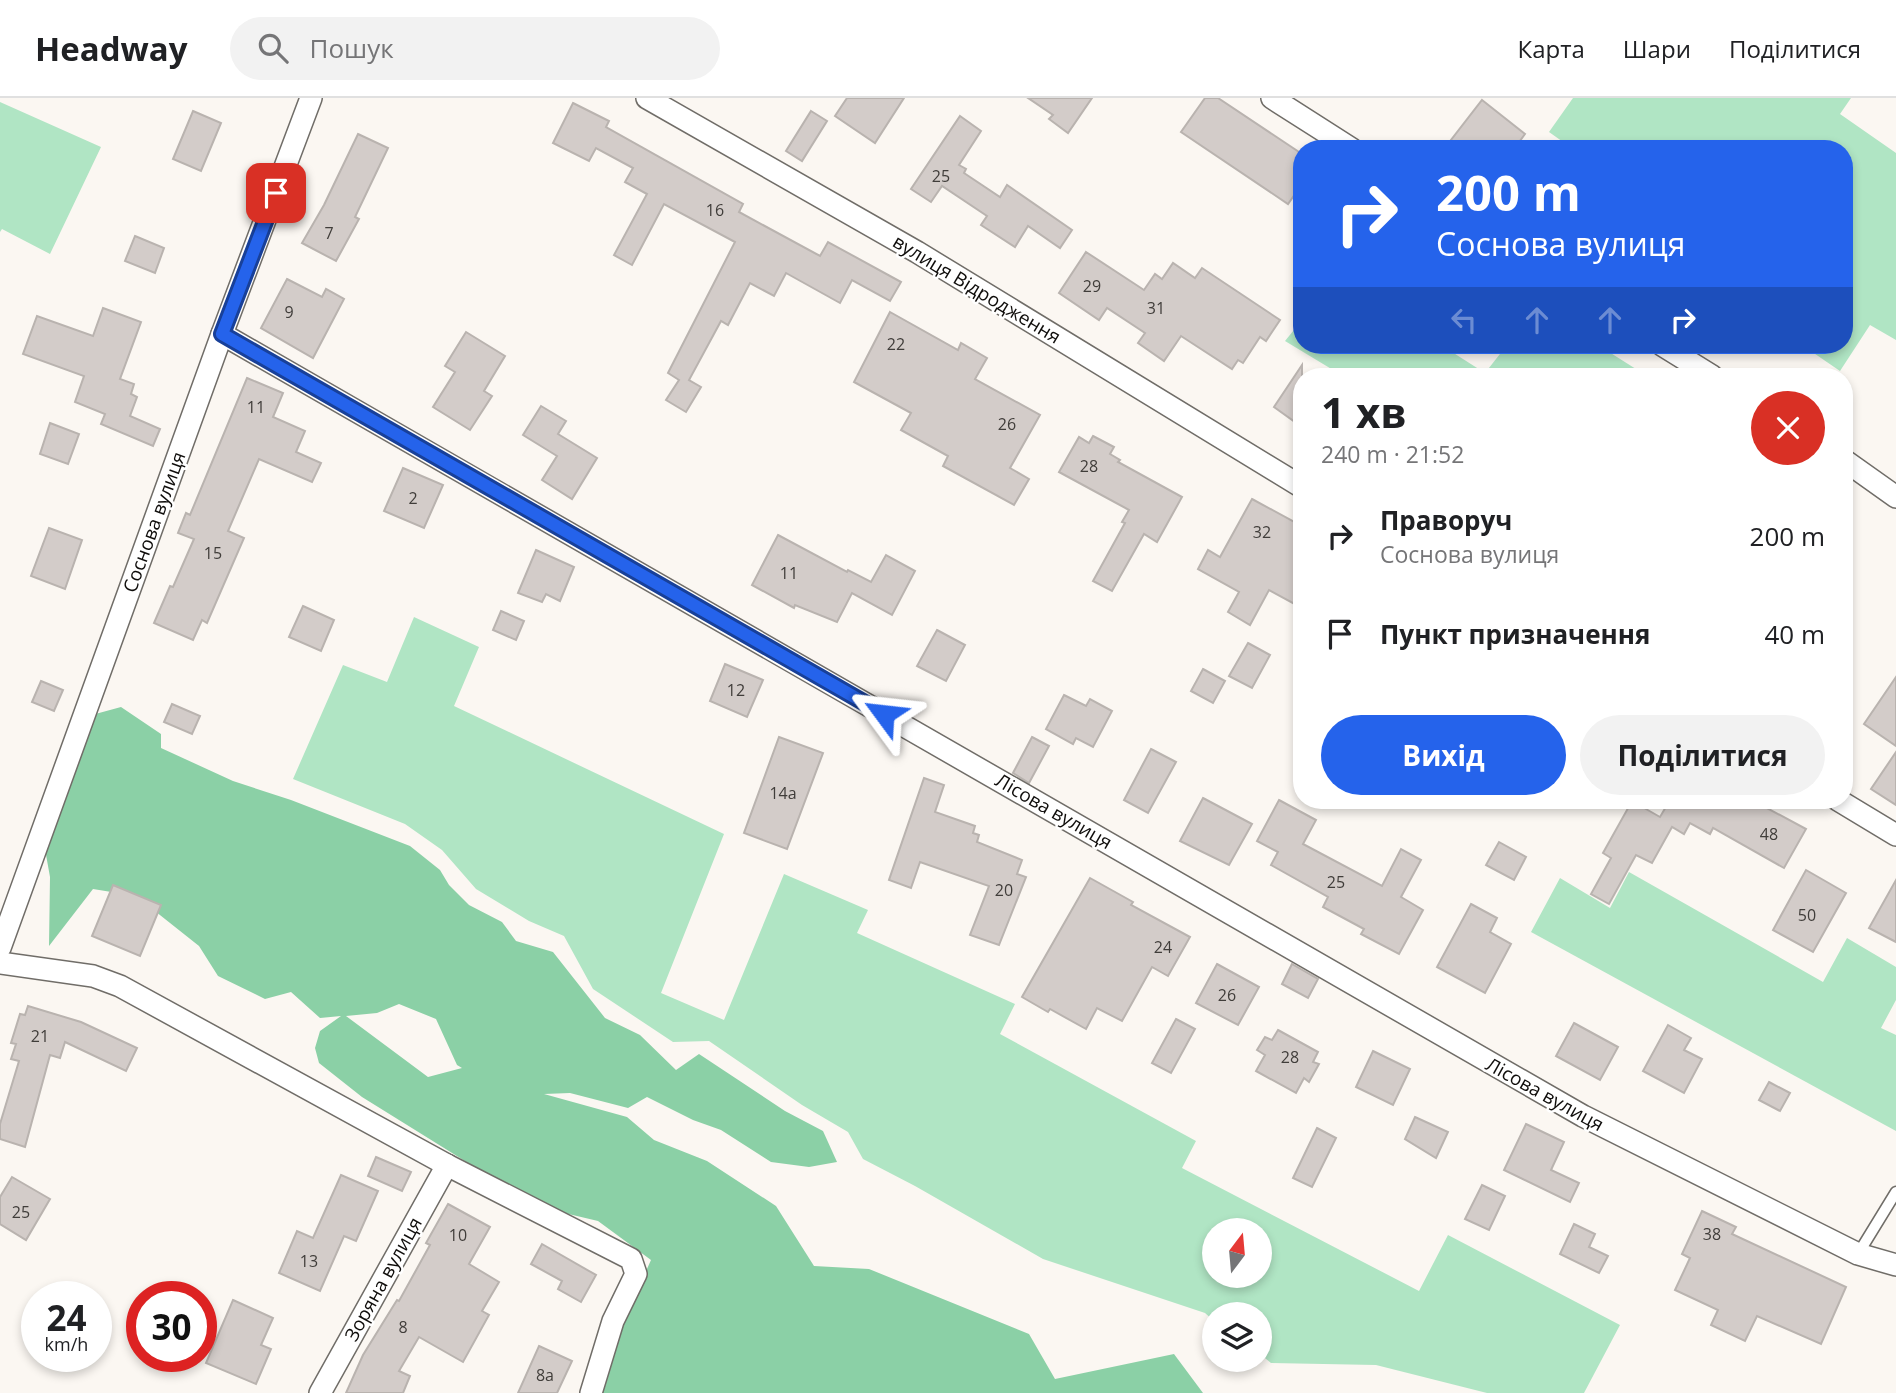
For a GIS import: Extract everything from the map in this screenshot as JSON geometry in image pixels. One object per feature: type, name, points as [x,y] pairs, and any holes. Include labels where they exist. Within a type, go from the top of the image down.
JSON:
[{"type":"street","name":"Соснова вулиця","points":[[0,948],[222,334],[311,98]]},
{"type":"street","name":"вулиця Відродження","points":[[647,98],[918,252],[1293,481]]},
{"type":"street","points":[[1272,98],[1339,140]]},
{"type":"street","name":"Лісова вулиця","points":[[222,334],[1583,1116],[1858,1255],[1896,1265]]},
{"type":"street","points":[[1677,354],[1699,368]]},
{"type":"street","points":[[1853,466],[1896,497]]},
{"type":"street","points":[[1853,809],[1896,835]]},
{"type":"street","points":[[0,963],[93,976],[120,986],[447,1165],[631,1259],[636,1274],[613,1321],[591,1393]]},
{"type":"street","name":"Зоряна вулиця","points":[[320,1393],[447,1165]]},
{"type":"lane","points":[[1858,1255],[1896,1192]]},
{"type":"green space","points":[[1573,98],[1851,98],[1840,114],[1896,153],[1896,340],[1870,325],[1853,351],[1853,140],[1560,140],[1549,132]]},
{"type":"green space","points":[[0,102],[101,147],[50,254],[2,229],[0,232]]},
{"type":"green space","points":[[1293,331],[1293,346],[1285,341]]},
{"type":"green space","points":[[1307,354],[1455,354],[1477,368],[1330,368]]},
{"type":"green space","points":[[1500,354],[1612,354],[1634,368],[1489,368]]},
{"type":"green space","points":[[1815,354],[1851,354],[1842,368],[1836,368]]},
{"type":"green space","points":[[414,617],[479,647],[454,706],[724,834],[661,993],[724,1020],[784,874],[868,910],[857,933],[1015,1004],[1000,1034],[1196,1141],[1182,1168],[1419,1291],[1448,1235],[1620,1325],[1584,1393],[1487,1393],[1376,1365],[1272,1363],[1272,1302],[1202,1302],[1202,1312],[1043,1259],[863,1159],[848,1132],[802,1105],[709,1041],[673,1042],[593,989],[564,936],[529,921],[476,889],[442,850],[405,824],[293,779],[343,665],[387,682]]},
{"type":"green space","points":[[121,707],[161,734],[161,748],[233,781],[291,800],[410,846],[440,870],[449,885],[469,905],[502,922],[516,941],[553,952],[605,1018],[640,1035],[676,1070],[699,1054],[785,1111],[823,1131],[837,1162],[809,1167],[771,1162],[721,1130],[693,1120],[647,1097],[628,1108],[570,1093],[544,1094],[627,1117],[654,1140],[707,1161],[776,1206],[814,1266],[869,1269],[1029,1334],[1055,1379],[1174,1354],[1203,1393],[598,1393],[606,1345],[633,1300],[651,1260],[598,1221],[539,1207],[362,1097],[319,1063],[315,1048],[320,1031],[341,1016],[320,1018],[291,992],[265,999],[218,976],[199,946],[136,896],[93,889],[49,946],[50,877],[43,838],[77,719]],"holes":[[[399,1004],[436,1019],[457,1065],[462,1068],[428,1077],[346,1016],[377,1013]]]},
{"type":"green space","points":[[1629,872],[1823,982],[1847,938],[1896,967],[1896,1000],[1881,1028],[1896,1035],[1896,1131],[1531,932],[1560,878],[1610,908]]},
{"type":"building","points":[[847,98],[904,98],[875,143],[835,116]]},
{"type":"building","points":[[1028,98],[1092,98],[1068,133],[1049,119],[1053,115]]},
{"type":"building","points":[[1205,98],[1218,98],[1293,148],[1293,197],[1288,204],[1181,132]]},
{"type":"building","points":[[1482,100],[1525,134],[1521,140],[1451,140]]},
{"type":"building","points":[[573,103],[609,121],[606,127],[743,204],[739,212],[820,256],[828,242],[901,282],[890,301],[852,280],[840,303],[786,273],[774,296],[750,283],[728,325],[721,321],[689,380],[701,387],[686,412],[666,400],[679,380],[668,373],[735,242],[664,204],[632,265],[614,255],[647,194],[625,182],[633,168],[596,148],[589,161],[553,143]]},
{"type":"building","points":[[193,111],[221,123],[201,171],[173,159]]},
{"type":"building","points":[[811,111],[827,121],[802,161],[786,151]]},
{"type":"building","points":[[960,116],[981,131],[959,165],[966,169],[964,173],[1000,197],[1007,185],[1072,230],[1060,248],[1028,226],[1015,247],[981,225],[987,216],[942,186],[931,202],[911,189]]},
{"type":"building","points":[[358,134],[388,148],[355,217],[359,219],[336,261],[302,243],[324,205]]},
{"type":"building","points":[[135,236],[164,248],[155,273],[125,261]]},
{"type":"building","points":[[1086,252],[1144,290],[1155,274],[1162,279],[1173,263],[1195,278],[1202,268],[1280,320],[1266,341],[1260,337],[1243,363],[1238,360],[1232,369],[1181,336],[1164,361],[1138,343],[1145,333],[1107,308],[1099,320],[1059,293]]},
{"type":"building","points":[[287,279],[322,297],[326,289],[344,299],[313,358],[261,328]]},
{"type":"building","points":[[103,308],[141,322],[120,379],[134,384],[131,394],[137,397],[130,416],[160,429],[153,446],[101,424],[105,414],[75,402],[84,376],[23,354],[37,316],[93,336]]},
{"type":"building","points":[[890,312],[958,350],[961,343],[987,358],[975,379],[1040,415],[1010,468],[1029,479],[1014,505],[943,466],[948,456],[901,430],[911,413],[854,382]]},
{"type":"building","points":[[466,332],[505,356],[484,391],[492,396],[470,430],[433,407],[455,372],[445,366]]},
{"type":"building","points":[[247,378],[283,393],[273,417],[305,431],[296,452],[321,463],[312,482],[259,459],[228,531],[244,538],[207,623],[202,620],[193,640],[154,623],[194,539],[178,533],[186,513],[190,515]]},
{"type":"building","points":[[1293,378],[1293,421],[1274,407]]},
{"type":"building","points":[[541,406],[566,421],[558,434],[597,458],[572,499],[542,480],[557,456],[523,435]]},
{"type":"building","points":[[50,423],[79,434],[68,464],[40,454]]},
{"type":"building","points":[[1093,436],[1114,447],[1110,454],[1120,460],[1118,462],[1182,497],[1157,542],[1144,534],[1112,591],[1093,581],[1125,523],[1122,522],[1129,510],[1059,472],[1079,437],[1089,443]]},
{"type":"building","points":[[403,468],[443,485],[424,528],[384,511]]},
{"type":"building","points":[[1252,499],[1293,521],[1293,603],[1269,590],[1250,625],[1228,612],[1239,592],[1198,569],[1208,550],[1220,557]]},
{"type":"building","points":[[49,528],[82,540],[65,589],[31,576]]},
{"type":"building","points":[[778,535],[871,582],[886,555],[915,571],[892,615],[852,593],[837,622],[795,605],[794,608],[752,585]]},
{"type":"building","points":[[536,550],[574,567],[560,601],[546,594],[542,602],[518,593]]},
{"type":"building","points":[[303,606],[334,620],[321,651],[289,637]]},
{"type":"building","points":[[501,611],[524,621],[516,640],[493,630]]},
{"type":"building","points":[[937,630],[965,645],[946,681],[917,666]]},
{"type":"building","points":[[1248,643],[1270,655],[1252,688],[1229,676]]},
{"type":"building","points":[[725,664],[763,680],[747,717],[710,701]]},
{"type":"building","points":[[1203,669],[1225,681],[1213,703],[1191,691]]},
{"type":"building","points":[[1896,677],[1896,746],[1864,724]]},
{"type":"building","points":[[41,681],[63,690],[54,711],[32,702]]},
{"type":"building","points":[[1064,695],[1086,706],[1090,699],[1112,711],[1093,747],[1076,738],[1073,744],[1046,729]]},
{"type":"building","points":[[172,704],[200,716],[192,734],[164,722]]},
{"type":"building","points":[[779,737],[823,753],[787,849],[744,833]]},
{"type":"building","points":[[1032,737],[1049,746],[1029,783],[1013,773]]},
{"type":"building","points":[[1151,749],[1176,762],[1148,813],[1124,800]]},
{"type":"building","points":[[1896,752],[1896,805],[1871,789]]},
{"type":"building","points":[[924,778],[944,785],[935,812],[975,826],[973,833],[979,835],[977,842],[1022,860],[1017,874],[1026,877],[999,945],[970,935],[989,886],[920,862],[911,888],[889,880]]},
{"type":"building","points":[[1203,798],[1252,824],[1229,865],[1180,841]]},
{"type":"building","points":[[1279,800],[1316,820],[1303,844],[1382,886],[1401,849],[1421,860],[1401,897],[1423,910],[1399,954],[1361,934],[1364,929],[1323,907],[1328,897],[1271,865],[1278,852],[1257,841]]},
{"type":"building","points":[[1628,809],[1646,809],[1660,817],[1665,809],[1769,809],[1806,829],[1784,868],[1713,828],[1710,834],[1690,823],[1684,834],[1672,827],[1652,863],[1636,855],[1609,904],[1591,894],[1611,858],[1603,853]]},
{"type":"building","points":[[1499,842],[1526,857],[1514,880],[1486,865]]},
{"type":"building","points":[[1806,870],[1846,893],[1813,952],[1773,930]]},
{"type":"building","points":[[1090,878],[1133,902],[1131,905],[1190,937],[1168,976],[1152,967],[1122,1021],[1097,1008],[1086,1029],[1022,997]]},
{"type":"building","points":[[1896,880],[1896,942],[1869,928]]},
{"type":"building","points":[[113,885],[161,905],[140,956],[92,936]]},
{"type":"building","points":[[1471,904],[1497,918],[1490,932],[1511,944],[1485,993],[1437,967]]},
{"type":"building","points":[[1217,964],[1259,987],[1238,1025],[1196,1003]]},
{"type":"building","points":[[1292,964],[1318,979],[1308,998],[1282,984]]},
{"type":"building","points":[[28,1006],[81,1022],[137,1048],[126,1071],[65,1042],[60,1058],[50,1055],[25,1147],[0,1139],[0,1124],[19,1061],[11,1059],[16,1044],[11,1043],[20,1014],[25,1015]]},
{"type":"building","points":[[1176,1019],[1195,1029],[1171,1073],[1152,1063]]},
{"type":"building","points":[[1574,1023],[1618,1047],[1600,1080],[1556,1056]]},
{"type":"building","points":[[1668,1025],[1691,1038],[1684,1050],[1702,1059],[1684,1093],[1643,1071]]},
{"type":"building","points":[[1278,1030],[1318,1052],[1313,1062],[1319,1064],[1309,1082],[1304,1078],[1296,1093],[1256,1071],[1265,1055],[1257,1050],[1265,1037],[1272,1040]]},
{"type":"building","points":[[1373,1051],[1410,1069],[1393,1105],[1356,1087]]},
{"type":"building","points":[[1769,1082],[1790,1093],[1780,1111],[1759,1100]]},
{"type":"building","points":[[1415,1117],[1448,1132],[1436,1158],[1405,1139]]},
{"type":"building","points":[[1526,1124],[1564,1142],[1551,1170],[1579,1183],[1570,1202],[1504,1170]]},
{"type":"building","points":[[1317,1128],[1336,1138],[1312,1187],[1293,1178]]},
{"type":"building","points":[[376,1157],[411,1172],[402,1191],[368,1176]]},
{"type":"building","points":[[341,1175],[378,1191],[356,1241],[344,1236],[320,1291],[279,1273],[297,1231],[313,1238]]},
{"type":"building","points":[[12,1177],[50,1199],[26,1240],[0,1224],[0,1197]]},
{"type":"building","points":[[1482,1185],[1505,1196],[1489,1230],[1465,1219]]},
{"type":"building","points":[[448,1204],[490,1227],[469,1264],[499,1282],[482,1311],[489,1315],[463,1362],[419,1337],[399,1371],[410,1376],[403,1393],[346,1393],[363,1355],[397,1300],[399,1301],[430,1245],[426,1243]]},
{"type":"building","points":[[1702,1211],[1736,1227],[1732,1234],[1846,1287],[1821,1344],[1757,1316],[1745,1341],[1711,1325],[1718,1310],[1675,1290],[1690,1258],[1682,1254]]},
{"type":"building","points":[[1574,1224],[1595,1234],[1589,1247],[1608,1256],[1599,1273],[1560,1254]]},
{"type":"building","points":[[542,1244],[596,1275],[581,1302],[558,1289],[562,1281],[531,1264]]},
{"type":"building","points":[[233,1300],[273,1318],[261,1345],[271,1349],[256,1384],[217,1368],[217,1337]]},
{"type":"building","points":[[539,1346],[572,1361],[557,1393],[518,1393]]},
{"type":"route","points":[[276,193],[222,334],[884,714]]}]
